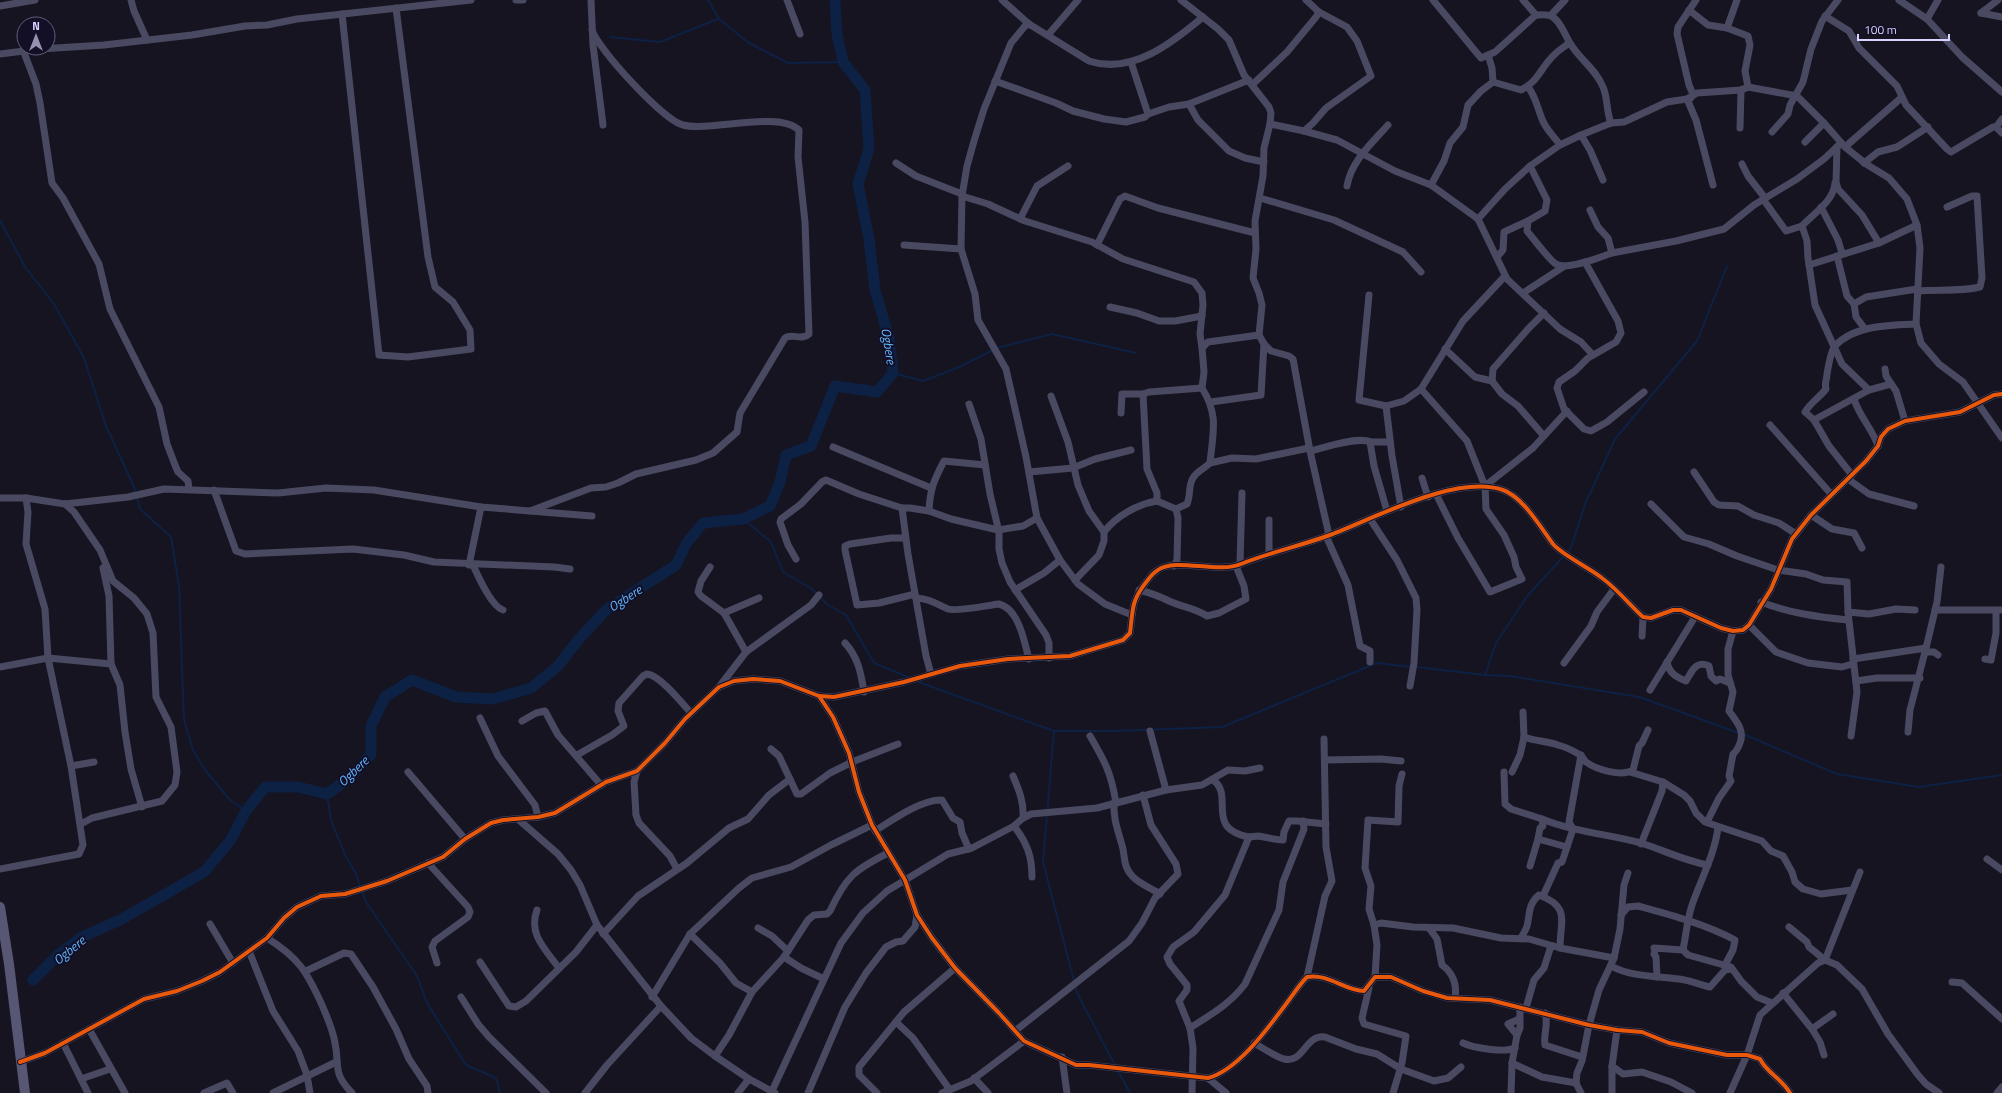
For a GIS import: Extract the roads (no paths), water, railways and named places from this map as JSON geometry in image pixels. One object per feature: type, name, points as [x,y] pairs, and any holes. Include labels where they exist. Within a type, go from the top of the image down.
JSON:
[{"type":"main road","points":[[0,907],[9,964],[25,1093]]},
{"type":"street","points":[[0,6],[35,0]]},
{"type":"street","points":[[131,0],[134,11],[147,40]]},
{"type":"street","points":[[56,48],[104,45],[147,40],[245,26],[267,25],[297,19],[396,8],[416,3],[471,0]]},
{"type":"street","points":[[516,0],[523,0]]},
{"type":"street","points":[[591,0],[592,30],[603,125]]},
{"type":"street","points":[[787,0],[800,34]]},
{"type":"street","points":[[1002,0],[1029,24],[1089,61],[1100,63],[1131,62],[1167,46],[1202,17]]},
{"type":"street","points":[[1048,36],[1078,0]]},
{"type":"street","points":[[1180,0],[1229,40],[1244,75],[1251,82],[1269,107],[1271,113],[1264,148],[1260,198],[1255,222],[1256,249],[1253,278],[1259,292],[1262,305],[1258,334],[1264,344],[1271,351],[1289,356],[1293,359],[1309,450],[1327,536],[1348,585],[1360,646],[1370,651],[1370,662]]},
{"type":"street","points":[[1304,130],[1313,123],[1326,108],[1369,78],[1371,74],[1357,41],[1347,26],[1319,12],[1306,0]]},
{"type":"street","points":[[1433,0],[1481,58],[1496,52],[1536,15],[1551,15],[1565,0]]},
{"type":"street","points":[[1523,0],[1536,15]]},
{"type":"street","points":[[1696,0],[1678,27],[1678,34],[1689,86],[1690,98],[1713,185]]},
{"type":"street","points":[[1727,28],[1737,0]]},
{"type":"street","points":[[1772,132],[1788,114],[1790,105],[1803,82],[1811,49],[1825,16],[1838,0]]},
{"type":"street","points":[[1899,0],[1926,19],[1942,34],[1962,57],[2002,92]]},
{"type":"street","points":[[1926,19],[1938,0]]},
{"type":"street","points":[[1998,0],[1981,13],[2002,17]]},
{"type":"street","points":[[342,14],[379,355],[408,357],[471,349],[470,330],[453,302],[435,287],[428,257],[396,8]]},
{"type":"street","points":[[1689,10],[1708,25],[1727,28],[1748,36],[1750,40],[1744,71],[1745,88],[1740,128]]},
{"type":"street","points":[[995,81],[1056,103],[1073,111],[1104,119],[1126,122],[1146,117],[1148,114],[1169,107],[1189,104],[1251,82],[1291,47],[1319,12]]},
{"type":"street","points":[[1551,15],[1568,36],[1569,43],[1601,82],[1611,123]]},
{"type":"street","points":[[1825,16],[1849,31],[1859,48],[1897,86],[1901,98],[1951,152],[1986,129],[1996,127],[2002,119]]},
{"type":"street","points":[[1029,24],[1025,26],[1011,43],[984,109],[972,145],[962,195],[961,249],[975,294],[978,320],[1006,369],[1037,518],[1060,560],[1075,580],[1105,604],[1132,615]]},
{"type":"street","points":[[530,512],[590,488],[606,487],[618,484],[636,474],[696,460],[713,453],[737,432],[740,413],[785,338],[788,336],[802,337],[809,334],[804,222],[798,157],[799,130],[794,125],[778,122],[699,126],[684,126],[675,123],[618,68],[595,38],[592,30]]},
{"type":"street","points":[[1493,82],[1521,90],[1528,87],[1541,73],[1553,56],[1569,43]]},
{"type":"street","points":[[0,54],[16,51]]},
{"type":"street","points":[[1488,55],[1492,68],[1493,82]]},
{"type":"street","points":[[25,56],[36,84],[40,102],[52,183],[63,198],[98,264],[110,309],[159,407],[167,444],[178,472],[188,481],[188,490]]},
{"type":"street","points":[[1131,62],[1148,114]]},
{"type":"street","points":[[1431,185],[1444,161],[1450,143],[1463,127],[1468,105],[1480,91],[1493,82]]},
{"type":"street","points":[[1528,87],[1534,95],[1542,119],[1549,133],[1560,146]]},
{"type":"street","points":[[1478,220],[1505,189],[1530,166],[1560,146],[1581,135],[1611,123],[1624,122],[1667,102],[1725,90],[1745,88],[1796,96],[1824,123],[1841,146],[1864,163],[1889,178],[1907,199],[1917,225],[1920,248],[1916,324],[1921,343],[1928,353],[1963,382],[2001,434]]},
{"type":"street","points":[[1523,293],[1562,267],[1585,262],[1612,253],[1676,241],[1724,229],[1764,199],[1796,179],[1841,146],[1901,98]]},
{"type":"street","points":[[1189,104],[1198,120],[1229,151],[1244,158],[1264,162]]},
{"type":"street","points":[[1805,142],[1824,123]]},
{"type":"street","points":[[1270,124],[1304,130],[1337,140],[1353,147],[1362,155],[1395,171],[1431,185],[1478,220],[1505,276],[1560,329],[1581,342],[1593,355]]},
{"type":"street","points":[[1347,186],[1351,170],[1388,125]]},
{"type":"street","points":[[1864,163],[1878,152],[1897,147],[1928,127]]},
{"type":"street","points":[[1996,127],[2002,133]]},
{"type":"street","points":[[1581,135],[1590,150],[1603,180]]},
{"type":"street","points":[[1742,164],[1748,176],[1786,231],[1802,226],[1827,202],[1835,189],[1841,146]]},
{"type":"street","points":[[896,163],[916,176],[988,204],[1020,220],[1070,234],[1097,245],[1123,259],[1194,282],[1202,294],[1200,334],[1204,372],[1202,388],[1210,402],[1214,420],[1210,463]]},
{"type":"street","points":[[1020,220],[1037,186],[1068,166]]},
{"type":"street","points":[[1497,257],[1503,250],[1504,232],[1545,211],[1547,200],[1530,166]]},
{"type":"street","points":[[1836,182],[1844,197],[1862,215],[1879,243]]},
{"type":"street","points":[[1097,245],[1120,199],[1125,196],[1158,208],[1255,232]]},
{"type":"street","points":[[1854,304],[1866,297],[1917,290],[1936,289],[1948,291],[1980,287],[1982,278],[1977,196],[1972,196],[1947,207]]},
{"type":"street","points":[[1260,198],[1334,220],[1404,252],[1421,272]]},
{"type":"street","points":[[1821,207],[1838,240],[1839,255],[1847,296],[1854,304],[1856,317],[1865,329]]},
{"type":"street","points":[[1590,210],[1598,227],[1608,238],[1612,253]]},
{"type":"street","points":[[1528,221],[1527,231],[1555,264],[1562,267]]},
{"type":"street","points":[[1809,265],[1839,255],[1852,253],[1879,243],[1917,225]]},
{"type":"street","points":[[1802,226],[1808,241],[1809,265],[1815,305],[1844,366],[1869,390]]},
{"type":"street","points":[[904,245],[961,249]]},
{"type":"street","points":[[1585,262],[1618,322],[1621,333],[1616,342],[1593,355],[1559,382],[1557,388],[1558,394],[1564,409],[1584,429],[1591,431],[1607,422],[1644,392]]},
{"type":"street","points":[[1369,295],[1359,400],[1386,406],[1404,401],[1421,389],[1463,321],[1505,276]]},
{"type":"street","points":[[1110,307],[1137,313],[1159,321],[1175,321],[1202,316]]},
{"type":"street","points":[[1492,381],[1493,369],[1544,313]]},
{"type":"street","points":[[1914,506],[1868,494],[1850,477],[1829,446],[1814,420],[1805,412],[1811,402],[1821,396],[1826,389],[1827,365],[1834,347],[1843,340],[1865,329],[1887,325],[1916,324]]},
{"type":"street","points":[[1202,348],[1208,342],[1258,334]]},
{"type":"street","points":[[1210,402],[1260,395],[1264,344]]},
{"type":"street","points":[[1445,349],[1475,377],[1492,381],[1502,394],[1518,406],[1543,435]]},
{"type":"street","points":[[1885,369],[1886,376],[1896,391],[1905,421]]},
{"type":"street","points":[[1814,420],[1869,390],[1892,384]]},
{"type":"street","points":[[1121,413],[1122,394],[1143,394],[1149,392],[1202,388]]},
{"type":"street","points":[[1421,389],[1467,441],[1485,486],[1486,509],[1504,536],[1514,557],[1516,568],[1522,579],[1490,592],[1458,538],[1436,494]]},
{"type":"street","points":[[1143,394],[1147,469],[1156,493],[1157,501]]},
{"type":"street","points":[[719,687],[734,681],[753,679],[780,681],[820,696],[834,697],[864,692],[960,666],[1028,658],[1070,656],[1123,640],[1130,633],[1134,600],[1139,590],[1158,569],[1174,566],[1220,568],[1238,565],[1269,552],[1327,536],[1449,489],[1485,486],[1503,490],[1512,495],[1542,527],[1555,546],[1603,578],[1643,617],[1651,618],[1673,610],[1681,610],[1721,628],[1733,631],[1743,630],[1749,625],[1761,602],[1771,589],[1785,551],[1796,534],[1811,515],[1850,477],[1878,446],[1881,437],[1888,429],[1905,421],[1960,412],[1994,395],[2002,394]]},
{"type":"street","points":[[1051,396],[1068,442],[1078,485],[1090,511],[1104,532],[1104,541],[1099,555],[1075,580]]},
{"type":"street","points":[[1854,399],[1856,405],[1869,424],[1878,446]]},
{"type":"street","points":[[969,404],[981,439],[998,530],[1002,563],[1015,590],[1046,635],[1049,643],[1049,658]]},
{"type":"street","points":[[1386,406],[1390,442],[1401,507]]},
{"type":"street","points":[[1485,486],[1533,448],[1543,435],[1567,411]]},
{"type":"street","points":[[1770,425],[1831,494]]},
{"type":"street","points":[[1104,532],[1111,524],[1124,515],[1148,503],[1157,501],[1176,509],[1187,504],[1190,497],[1190,486],[1193,478],[1210,463],[1232,458],[1256,459],[1356,440],[1366,439],[1370,442],[1390,442]]},
{"type":"street","points":[[1370,442],[1374,466],[1387,512]]},
{"type":"street","points":[[833,447],[931,488]]},
{"type":"street","points":[[1028,472],[1073,468],[1095,459],[1131,450]]},
{"type":"street","points":[[929,511],[931,488],[944,461],[985,465]]},
{"type":"street","points":[[1694,472],[1714,502],[1720,505],[1738,506],[1754,515],[1779,523],[1796,534]]},
{"type":"street","points":[[1422,478],[1428,497]]},
{"type":"street","points":[[796,559],[788,545],[780,522],[781,518],[801,504],[822,482],[829,480],[854,492],[902,508],[929,511],[951,519],[998,530],[1023,526],[1037,518]]},
{"type":"street","points":[[0,498],[26,498],[65,504],[128,497],[164,489],[278,493],[326,488],[374,490],[481,507],[592,516]]},
{"type":"street","points":[[214,490],[224,522],[236,551],[240,553],[290,553],[353,549],[404,555],[434,562],[471,565],[509,565],[570,570]]},
{"type":"street","points":[[1139,590],[1156,594],[1169,601],[1196,609],[1207,616],[1219,614],[1246,599],[1238,565],[1242,493]]},
{"type":"street","points":[[0,869],[79,854],[83,845],[71,766],[48,658],[45,609],[26,544],[28,512],[26,498]]},
{"type":"street","points":[[65,504],[74,512],[100,550],[113,581],[134,598],[147,614],[153,632],[156,697],[168,720],[176,755],[177,772],[175,785],[162,801],[92,818],[81,824]]},
{"type":"street","points":[[1651,504],[1684,537],[1709,544],[1778,570],[1806,574],[1823,580],[1847,582],[1848,620],[1851,634],[1857,692],[1851,736]]},
{"type":"street","points":[[481,507],[471,565],[492,600],[499,608],[503,610]]},
{"type":"street","points":[[902,508],[905,538],[926,656],[931,674]]},
{"type":"street","points":[[1174,566],[1177,560],[1178,518],[1176,509]]},
{"type":"street","points":[[1811,515],[1832,529],[1854,533],[1862,548]]},
{"type":"street","points":[[1370,519],[1397,560],[1416,598],[1417,610],[1414,664],[1410,686]]},
{"type":"street","points":[[1269,520],[1269,552]]},
{"type":"street","points":[[905,538],[891,538],[844,546],[857,605],[879,603],[916,596],[933,601],[948,609],[999,604],[1004,605],[1014,616],[1028,658]]},
{"type":"street","points":[[100,550],[110,596],[111,664],[120,685],[131,769],[142,807]]},
{"type":"street","points":[[1015,590],[1044,573],[1060,560]]},
{"type":"street","points":[[710,567],[701,581],[698,592],[724,614],[746,652]]},
{"type":"street","points":[[1908,732],[1910,710],[1920,678],[1935,610],[1941,568]]},
{"type":"street","points":[[1564,663],[1591,626],[1597,612],[1614,589]]},
{"type":"street","points":[[20,1062],[45,1053],[144,999],[177,991],[202,982],[233,963],[267,938],[284,918],[298,907],[320,896],[345,894],[387,881],[443,857],[465,839],[491,823],[503,820],[519,820],[555,813],[601,785],[637,771],[691,713],[719,687],[746,652],[811,605],[819,595]]},
{"type":"street","points":[[724,614],[758,598]]},
{"type":"street","points":[[1761,602],[1792,612],[1800,611],[1810,616],[1848,620]]},
{"type":"street","points":[[1848,612],[1869,614],[1896,609],[1915,610]]},
{"type":"street","points":[[1935,610],[1999,610],[1991,660],[1985,659]]},
{"type":"street","points":[[1642,636],[1643,617]]},
{"type":"street","points":[[1650,690],[1695,617]]},
{"type":"street","points":[[1749,625],[1776,652],[1808,662],[1842,667],[1853,662],[1925,650],[1934,652],[1938,655]]},
{"type":"street","points":[[1707,822],[1731,781],[1729,776],[1733,754],[1736,751],[1742,736],[1739,726],[1729,711],[1733,692],[1728,675],[1728,649],[1733,631]]},
{"type":"street","points":[[845,643],[853,652],[860,668],[864,692]]},
{"type":"street","points":[[0,667],[48,658],[111,664]]},
{"type":"street","points":[[1667,662],[1668,668],[1677,678],[1686,681],[1694,667],[1704,663],[1709,666],[1712,676],[1716,681],[1720,679],[1730,683]]},
{"type":"street","points":[[577,755],[612,735],[624,726],[618,711],[619,703],[643,676],[647,674],[654,677],[670,690],[691,713]]},
{"type":"street","points":[[1856,681],[1876,678],[1920,678]]},
{"type":"street","points":[[820,696],[833,718],[852,762],[859,792],[873,828],[905,880],[917,915],[955,968],[1024,1041],[1062,1057],[1076,1065],[1089,1065],[1208,1078],[1216,1076],[1239,1058],[1254,1043],[1268,1028],[1307,977],[1326,896],[1332,881],[1326,847],[1324,739]]},
{"type":"street","points":[[522,721],[536,713],[545,711],[558,734],[601,785]]},
{"type":"street","points":[[1512,772],[1520,755],[1524,737],[1523,712]]},
{"type":"street","points":[[480,718],[498,756],[535,805],[538,817]]},
{"type":"street","points":[[1630,772],[1633,770],[1639,746],[1648,730]]},
{"type":"street","points":[[1150,731],[1166,790]]},
{"type":"street","points":[[1090,736],[1105,761],[1110,773],[1115,803],[1113,815],[1127,870],[1134,877],[1160,894]]},
{"type":"street","points":[[1524,737],[1545,740],[1581,755],[1586,762],[1599,769],[1610,771],[1615,774],[1630,772],[1663,782],[1684,795],[1696,813],[1707,822],[1762,841],[1771,851],[1783,856],[1792,872],[1795,882],[1803,889],[1821,894],[1852,890]]},
{"type":"street","points":[[771,749],[779,756],[797,794],[801,794],[830,773],[852,762],[898,744]]},
{"type":"street","points":[[1543,896],[1558,863],[1562,862],[1572,829],[1569,822],[1581,755]]},
{"type":"street","points":[[1325,760],[1381,759],[1401,761]]},
{"type":"street","points":[[71,766],[94,762]]},
{"type":"street","points":[[519,820],[548,844],[571,870],[580,885],[597,925],[652,997],[691,1038],[749,1079],[774,1092],[841,943],[863,913],[886,891],[948,854],[969,849],[1014,826],[1030,814],[1097,808],[1143,795],[1202,785],[1228,770],[1245,771],[1260,768]]},
{"type":"street","points":[[637,771],[634,782],[636,815],[639,823],[670,856],[677,869]]},
{"type":"street","points":[[408,772],[465,839]]},
{"type":"street","points":[[1504,772],[1505,804],[1511,809],[1572,829],[1641,844],[1693,863],[1708,865]]},
{"type":"street","points":[[1393,1093],[1401,1069],[1406,1036],[1364,1024],[1362,1018],[1369,988],[1376,977],[1377,945],[1374,925],[1369,909],[1371,886],[1365,868],[1368,820],[1398,822],[1399,786],[1402,774]]},
{"type":"street","points":[[1013,776],[1021,794],[1024,807],[1023,818]]},
{"type":"street","points":[[603,934],[638,896],[677,869],[729,828],[748,819],[769,795],[790,779]]},
{"type":"street","points":[[1213,780],[1218,783],[1226,827],[1249,837],[1259,836],[1283,840],[1284,832],[1289,821],[1326,824]]},
{"type":"street","points":[[1641,844],[1662,791],[1663,782]]},
{"type":"street","points":[[1015,1031],[1129,941],[1160,894],[1178,874],[1178,870],[1151,826],[1143,795]]},
{"type":"street","points":[[652,997],[690,934],[739,888],[752,878],[791,867],[831,844],[873,828],[934,800],[942,800],[953,818],[960,822],[962,833],[969,849]]},
{"type":"street","points":[[1530,866],[1540,828],[1544,826],[1542,819]]},
{"type":"street","points":[[1190,1028],[1217,1012],[1237,994],[1245,984],[1279,910],[1283,882],[1304,830],[1303,821]]},
{"type":"street","points":[[1014,826],[1027,846],[1033,867],[1032,878]]},
{"type":"street","points":[[1683,950],[1687,931],[1687,921],[1695,895],[1708,865],[1718,827]]},
{"type":"street","points":[[1192,1093],[1193,1048],[1190,1028],[1179,1001],[1187,990],[1187,986],[1170,964],[1167,957],[1173,947],[1194,932],[1225,895],[1249,837]]},
{"type":"street","points":[[1538,839],[1567,847]]},
{"type":"street","points":[[715,1056],[729,1035],[752,992],[786,954],[808,920],[814,914],[827,914],[842,887],[857,871],[888,853]]},
{"type":"street","points":[[1987,859],[2002,870]]},
{"type":"street","points":[[428,863],[470,912],[468,917],[435,941],[432,947],[437,963]]},
{"type":"street","points":[[1730,1093],[1747,1055],[1757,1022],[1765,1009],[1818,963],[1825,960],[1860,872]]},
{"type":"street","points":[[1581,1093],[1579,1086],[1576,1083],[1576,1073],[1582,1057],[1589,1024],[1599,990],[1614,958],[1624,885],[1628,873]]},
{"type":"street","points":[[1521,938],[1527,926],[1528,914],[1532,902],[1539,895],[1543,896],[1555,903],[1562,912],[1556,947]]},
{"type":"street","points":[[1611,966],[1619,971],[1681,979],[1710,987],[1728,967],[1735,940],[1701,925],[1638,906],[1628,907],[1621,915]]},
{"type":"street","points":[[537,910],[533,920],[534,930],[559,968]]},
{"type":"street","points":[[808,1093],[845,1008],[863,978],[886,947],[896,942],[903,941],[915,926],[917,915]]},
{"type":"street","points":[[1374,925],[1381,923],[1429,928],[1454,928],[1501,938],[1521,938],[1556,947],[1614,958]]},
{"type":"street","points":[[210,924],[233,963]]},
{"type":"street","points":[[480,962],[509,1006],[513,1007],[526,1001],[576,952],[597,925]]},
{"type":"street","points":[[1789,927],[1808,942],[1809,947],[1825,960],[1837,965],[1862,989],[1888,1034],[1918,1075],[1926,1084],[1939,1093]]},
{"type":"street","points":[[758,928],[772,936],[786,954],[801,968],[824,979]]},
{"type":"street","points":[[1429,928],[1437,939],[1442,965],[1447,968],[1457,986],[1456,998]]},
{"type":"street","points":[[690,934],[720,963],[736,983],[752,992]]},
{"type":"street","points":[[267,938],[282,947],[306,971],[328,1020],[336,1044],[336,1062],[339,1077],[352,1093]]},
{"type":"street","points":[[1511,1093],[1512,1063],[1517,1035],[1520,1028],[1519,1019],[1534,980],[1544,968],[1550,949],[1556,947]]},
{"type":"street","points":[[1657,977],[1654,948],[1683,950],[1688,955],[1728,967],[1757,997],[1772,1003]]},
{"type":"street","points":[[249,951],[273,1011],[298,1051],[310,1093]]},
{"type":"street","points":[[306,971],[344,953],[351,954],[374,988],[396,1029],[409,1059],[427,1086],[428,1093]]},
{"type":"street","points":[[877,1093],[862,1080],[857,1071],[865,1059],[896,1022],[922,996],[955,968]]},
{"type":"street","points":[[1307,977],[1314,976],[1327,979],[1359,991],[1364,991],[1369,988]]},
{"type":"street","points":[[1376,977],[1391,977],[1423,991],[1448,998],[1490,1000],[1617,1030],[1642,1032],[1669,1043],[1727,1055],[1747,1055],[1760,1059],[1764,1068],[1781,1081],[1790,1093]]},
{"type":"street","points":[[1952,982],[1962,984],[2002,1019]]},
{"type":"street","points":[[1783,993],[1812,1029],[1820,1042],[1824,1055]]},
{"type":"street","points":[[461,997],[478,1024],[489,1037],[546,1093]]},
{"type":"street","points":[[585,1093],[607,1065],[661,1006]]},
{"type":"street","points":[[1545,1013],[1547,1020],[1544,1039],[1545,1045],[1582,1057]]},
{"type":"street","points":[[1812,1029],[1833,1014]]},
{"type":"street","points":[[1517,1035],[1508,1024],[1519,1019]]},
{"type":"street","points":[[896,1022],[914,1038],[950,1090]]},
{"type":"street","points":[[89,1029],[110,1069],[115,1074],[125,1093]]},
{"type":"street","points":[[1612,1093],[1612,1066],[1617,1030]]},
{"type":"street","points":[[1254,1043],[1278,1057],[1294,1060],[1299,1057],[1306,1045],[1314,1039],[1321,1037],[1356,1049],[1377,1054],[1401,1069],[1434,1081],[1448,1078],[1461,1067]]},
{"type":"street","points":[[942,1093],[974,1078],[1024,1041]]},
{"type":"street","points":[[63,1043],[88,1093]]},
{"type":"street","points":[[1463,1043],[1484,1049],[1510,1050],[1515,1048]]},
{"type":"street","points":[[1062,1057],[1067,1093]]},
{"type":"street","points":[[273,1093],[306,1075],[336,1062]]},
{"type":"street","points":[[1512,1063],[1542,1077],[1576,1083]]},
{"type":"street","points":[[1612,1066],[1623,1074],[1642,1072],[1671,1082],[1692,1093]]},
{"type":"street","points":[[81,1079],[110,1069]]},
{"type":"street","points":[[974,1078],[988,1093]]},
{"type":"street","points":[[1208,1078],[1226,1093]]},
{"type":"street","points":[[738,1093],[749,1079]]},
{"type":"street","points":[[204,1093],[226,1082],[233,1093]]},
{"type":"street","points":[[1996,1093],[2002,1087]]},
{"type":"waterway","points":[[708,0],[719,19],[749,43],[788,63],[843,62]]},
{"type":"waterway","name":"Ogbere","points":[[33,980],[57,956],[82,937],[122,919],[204,872],[230,841],[246,811],[265,787],[298,787],[327,794],[351,777],[371,754],[371,726],[385,697],[412,680],[456,697],[493,699],[531,688],[557,667],[579,639],[606,610],[676,565],[686,544],[703,523],[743,519],[770,506],[780,482],[786,455],[811,446],[835,386],[877,392],[893,373],[889,338],[875,290],[869,239],[858,184],[869,149],[865,90],[843,62],[837,34],[835,0]]},
{"type":"waterway","points":[[610,37],[660,42],[718,19]]},
{"type":"waterway","points":[[0,220],[25,267],[54,304],[84,358],[106,426],[134,487],[140,509],[171,537],[179,586],[184,720],[193,750],[205,770],[230,800],[246,811]]},
{"type":"waterway","points":[[1567,553],[1571,548],[1585,504],[1615,439],[1697,341],[1727,266]]},
{"type":"waterway","points":[[997,348],[1052,334],[1136,353]]},
{"type":"waterway","points":[[893,373],[923,381],[957,368],[993,350]]},
{"type":"waterway","points":[[743,519],[771,542],[783,572],[812,589],[828,605],[846,615],[874,663],[910,678]]},
{"type":"waterway","points":[[1485,675],[1496,643],[1528,595],[1564,556]]},
{"type":"waterway","points":[[916,681],[1054,731],[1115,731],[1222,727],[1377,663],[1411,667]]},
{"type":"waterway","points":[[1416,667],[1485,675],[1510,676],[1639,697],[1739,733]]},
{"type":"waterway","points":[[1054,731],[1043,862],[1074,981]]},
{"type":"waterway","points":[[1743,734],[1837,774],[1919,787],[2002,775]]},
{"type":"waterway","points":[[327,794],[331,820],[345,855],[355,872],[366,902],[417,976],[427,1003],[466,1065],[496,1078],[500,1093]]},
{"type":"waterway","points":[[1075,986],[1078,995],[1115,1065]]},
{"type":"waterway","points":[[1117,1069],[1130,1093]]}]
